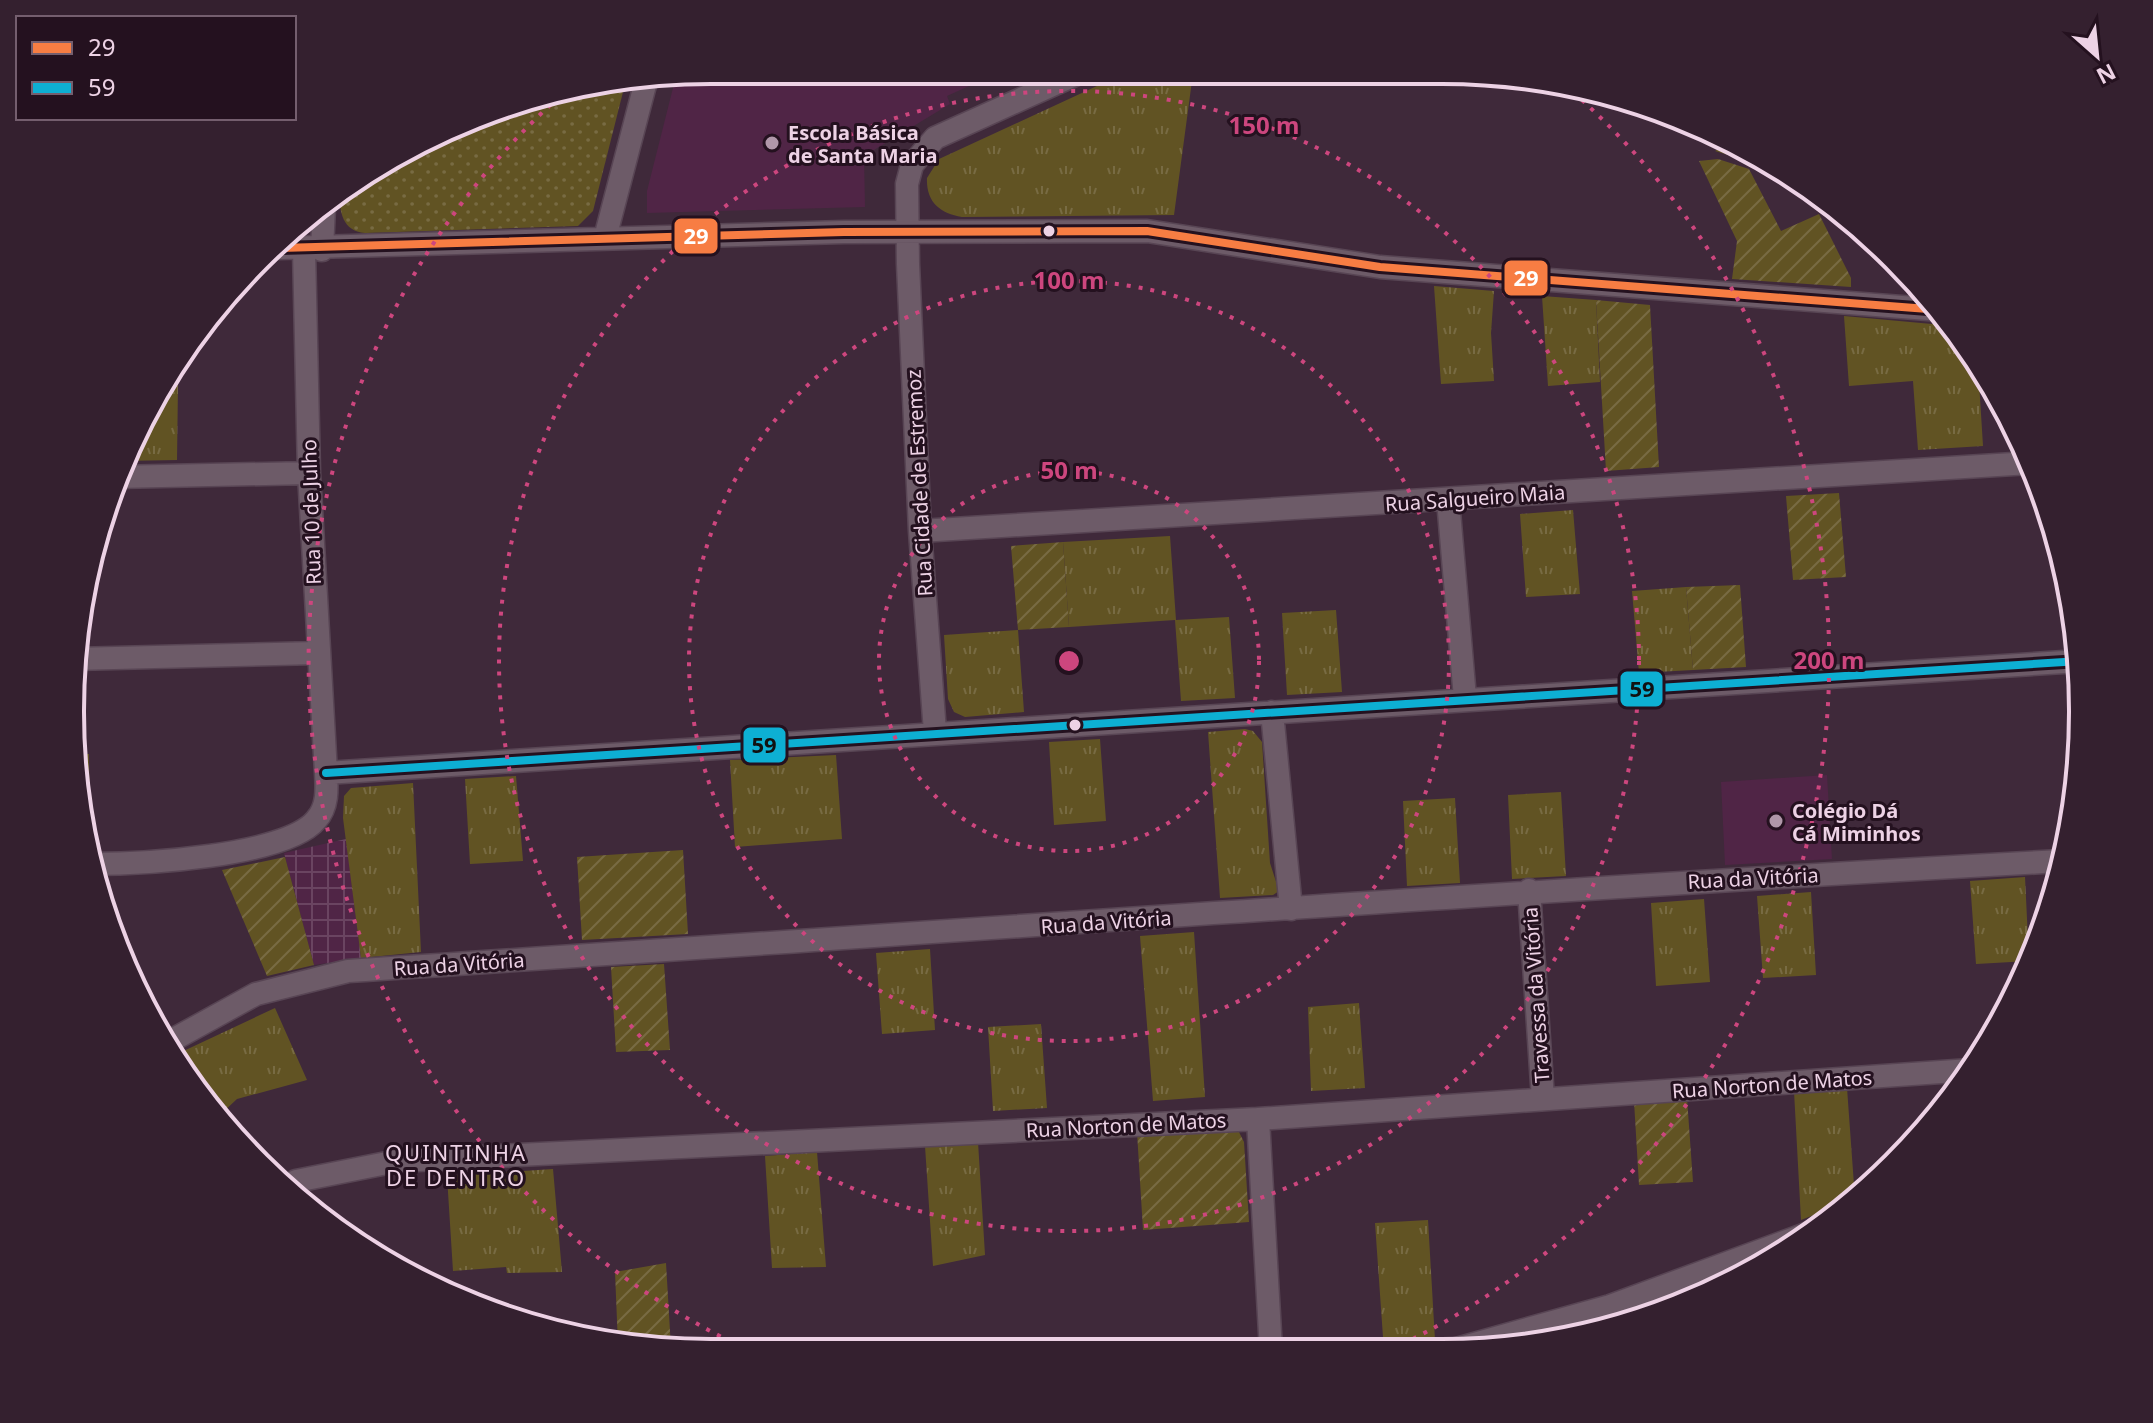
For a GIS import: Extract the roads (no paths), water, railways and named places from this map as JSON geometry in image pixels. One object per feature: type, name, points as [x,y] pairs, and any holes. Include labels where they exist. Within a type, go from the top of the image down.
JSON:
[{"type":"street","name":"Rua Cidade de Estremoz","points":[[935,732],[920,531],[907,184],[912,165],[935,138],[1055,84]]},
{"type":"street","points":[[605,238],[644,88]]},
{"type":"street","name":"Rua 10 de Julho","points":[[103,864],[195,857],[287,838],[317,819],[324,806],[326,773],[309,473],[313,250],[320,222]]},
{"type":"street","points":[[289,249],[881,231],[909,235],[1147,231],[1185,234],[1380,267],[1922,309]]},
{"type":"street","name":"Rua Salgueiro Maia","points":[[920,531],[2018,464]]},
{"type":"street","points":[[130,477],[309,473]]},
{"type":"street","points":[[1448,500],[1465,698]]},
{"type":"street","points":[[86,659],[317,653]]},
{"type":"street","points":[[326,773],[2067,662]]},
{"type":"street","points":[[1272,712],[1291,909]]},
{"type":"street","name":"Rua da Vitória","points":[[176,1038],[256,994],[348,971],[1291,909],[1529,890],[2051,862]]},
{"type":"street","name":"Travessa da Vitória","points":[[1529,890],[1543,1099]]},
{"type":"street","name":"Rua Norton de Matos","points":[[296,1181],[397,1161],[1258,1119],[1955,1071]]},
{"type":"street","points":[[1258,1119],[1270,1339]]},
{"type":"street","points":[[1550,1329],[1764,1250]]},
{"type":"place","name":"Escola Básica de Santa Maria","points":[[772,143]]},
{"type":"place","name":"Colégio Dá Cá Miminhos","points":[[1776,821]]},
{"type":"district","name":"QUINTINHA DE DENTRO","points":[[456,1164]]}]
